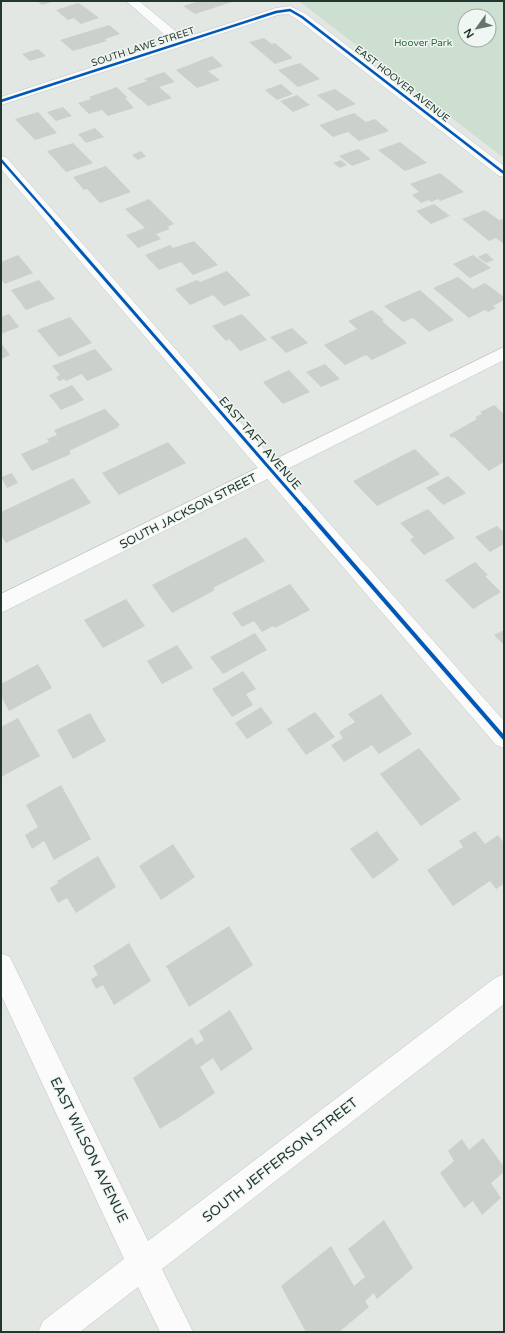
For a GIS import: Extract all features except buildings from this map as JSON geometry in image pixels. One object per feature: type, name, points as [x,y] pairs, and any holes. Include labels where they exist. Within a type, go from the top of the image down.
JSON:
[{"type":"street","points":[[132,1],[182,42]]},
{"type":"street","name":"SOUTH LAWE STREET","points":[[1,101],[276,12],[290,10]]},
{"type":"street","name":"EAST HOOVER AVENUE","points":[[290,10],[302,17],[504,173]]},
{"type":"street","name":"EAST TAFT AVENUE","points":[[1,160],[504,738]]},
{"type":"street","name":"SOUTH JACKSON STREET","points":[[1,604],[504,353]]},
{"type":"street","name":"EAST WILSON AVENUE","points":[[1,966],[177,1332]]},
{"type":"street","name":"SOUTH JEFFERSON STREET","points":[[54,1332],[504,987]]},
{"type":"green space","name":"Hoover Park","points":[[504,1],[504,158],[300,2]]},
{"type":"cycle path","points":[[1,101],[276,12],[290,10],[302,17],[504,173]]},
{"type":"cycle path","points":[[1,160],[504,738]]}]
